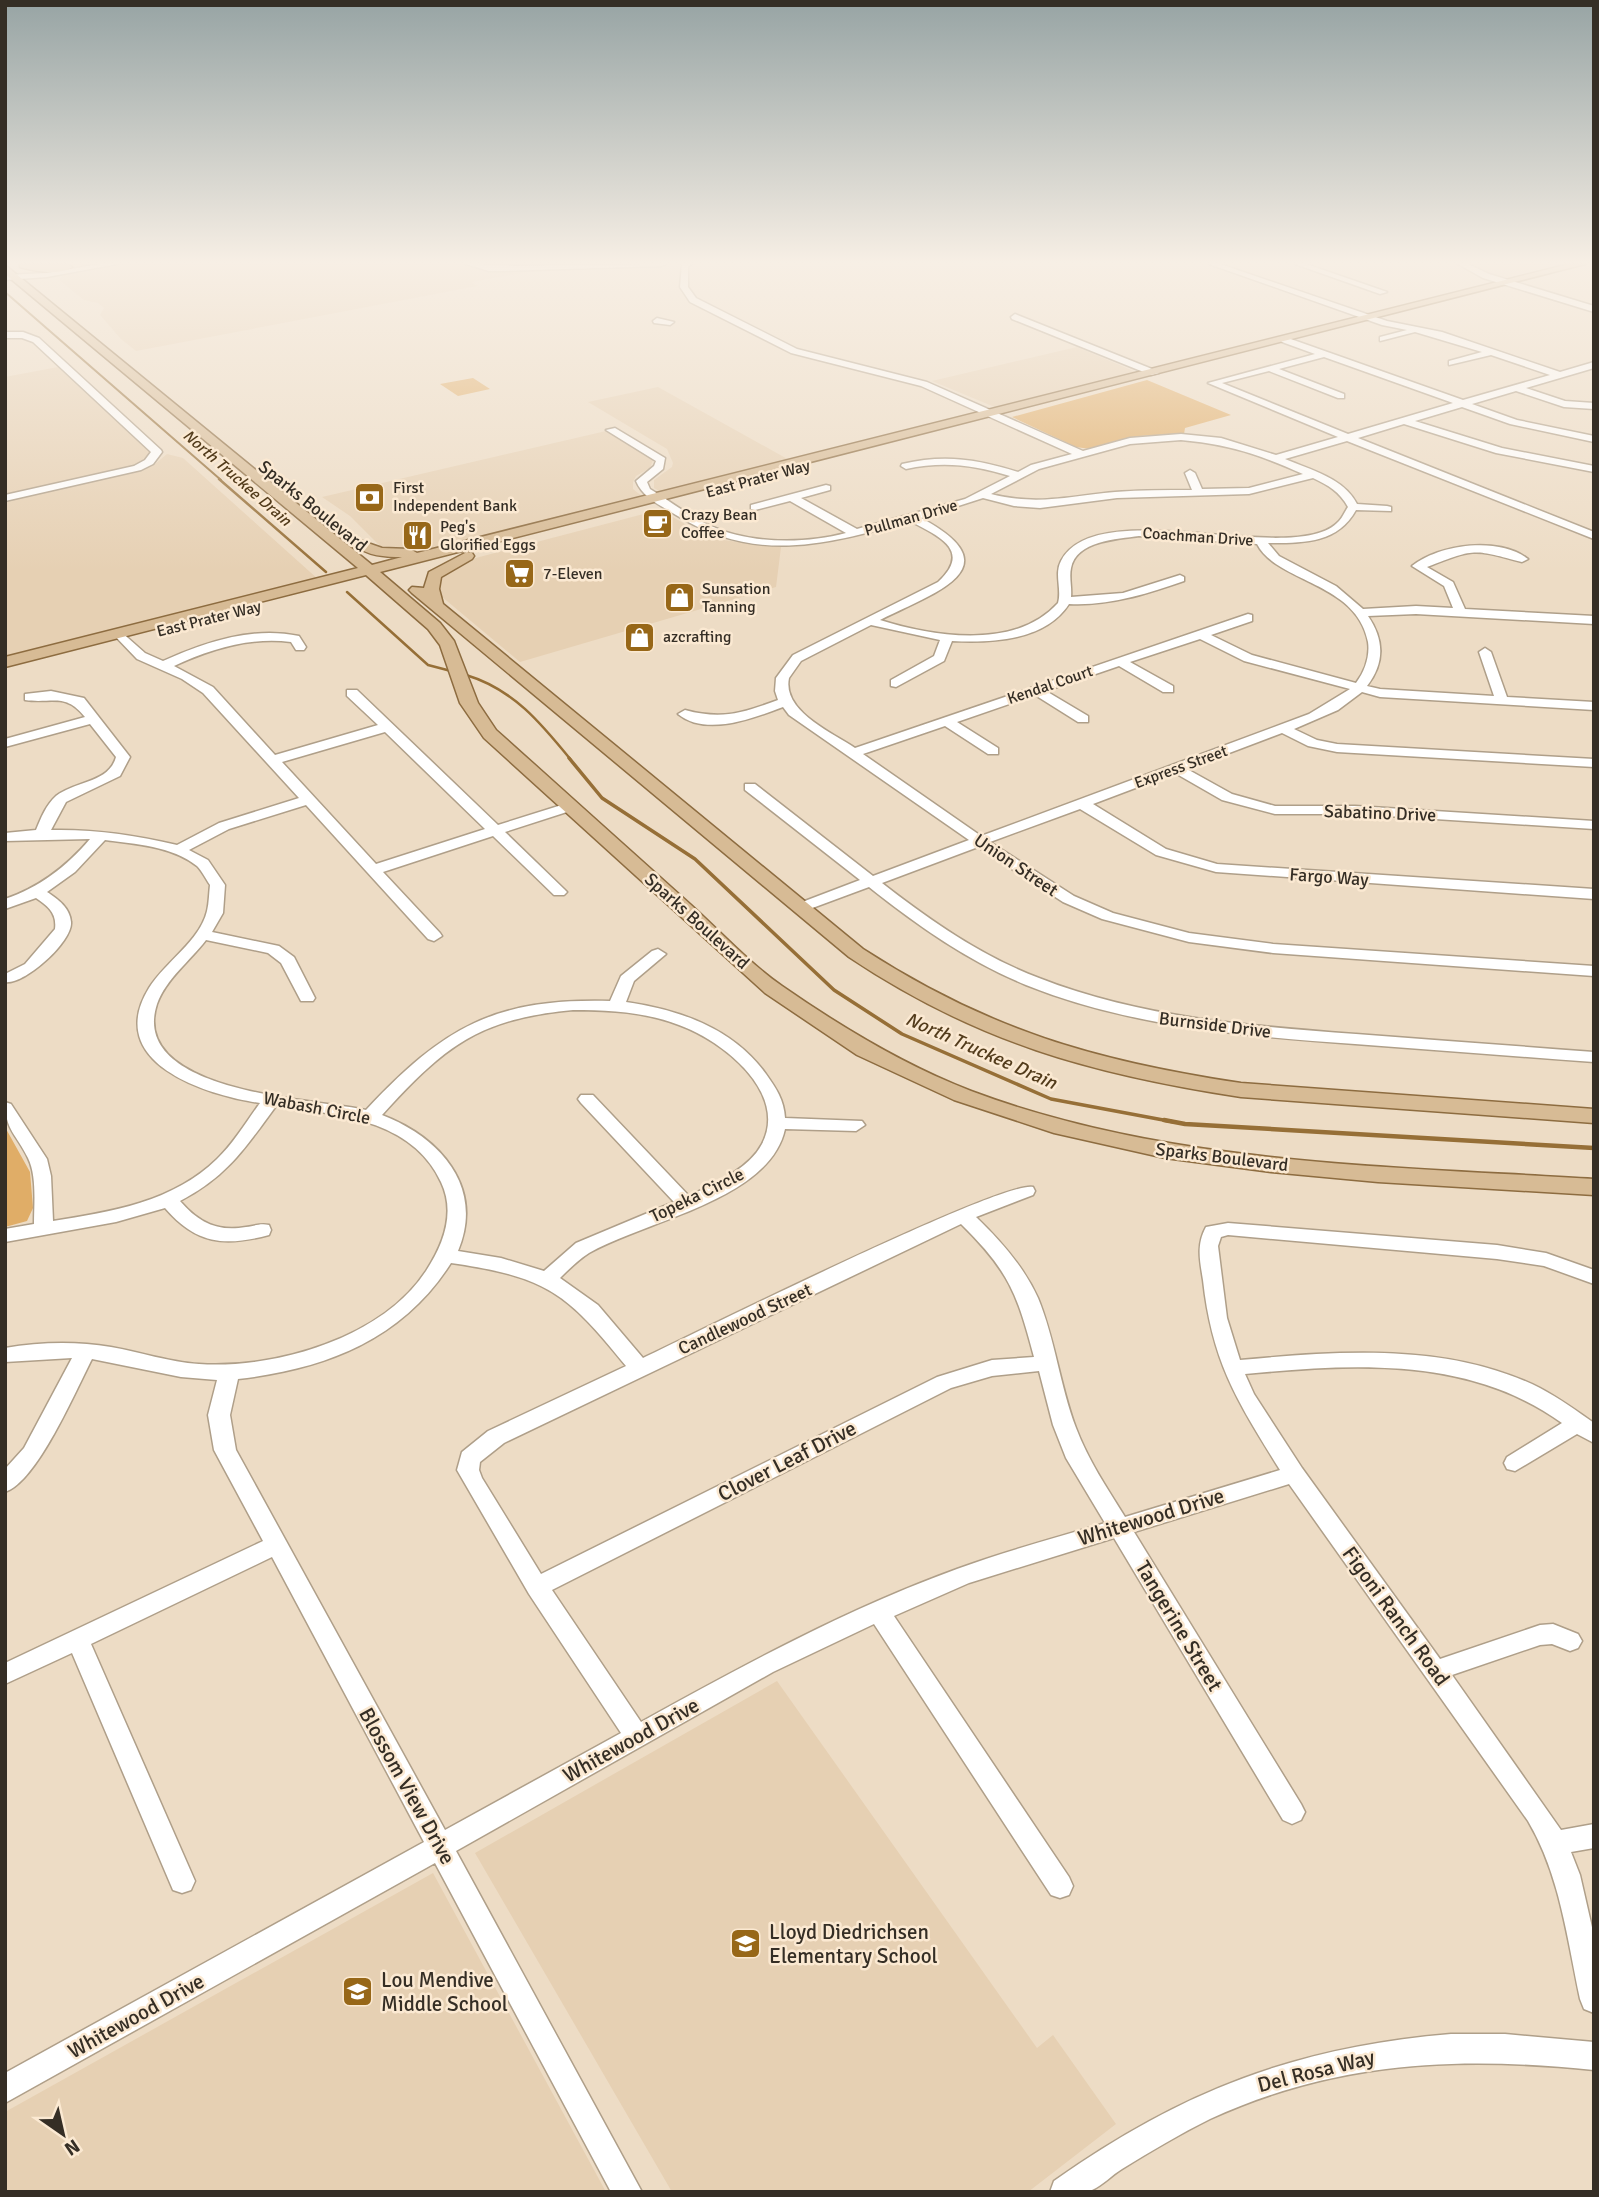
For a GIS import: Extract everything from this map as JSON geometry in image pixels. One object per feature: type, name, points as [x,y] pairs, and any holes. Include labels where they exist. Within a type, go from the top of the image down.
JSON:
[{"type":"main road","name":"Sparks Boulevard","points":[[123,367],[229,457],[338,543],[436,606],[856,953],[918,994],[994,1030],[1042,1048],[1094,1063],[1189,1083],[1241,1090],[1594,1116]]},
{"type":"main road","points":[[134,367],[177,402],[189,405]]},
{"type":"main road","name":"Sparks Boulevard","points":[[143,367],[269,470]]},
{"type":"main road","name":"East Prater Way","points":[[383,571],[491,548],[1126,378],[1181,367]]},
{"type":"main road","name":"Sparks Boulevard","points":[[272,489],[290,496],[317,515],[322,512],[362,545],[402,597],[434,626],[453,655],[461,685],[479,720],[490,734],[772,989],[810,1018],[852,1044],[949,1091],[1024,1118],[1171,1153],[1248,1162],[1594,1186]]},
{"type":"main road","name":"East Prater Way","points":[[5,670],[122,637],[383,571],[458,548],[660,501]]},
{"type":"main road","points":[[323,587],[344,561],[338,543]]},
{"type":"main road","points":[[362,545],[386,553],[458,548]]},
{"type":"main road","points":[[436,606],[430,589],[434,575],[450,564],[491,548]]},
{"type":"main road","points":[[323,587],[371,589],[402,597]]},
{"type":"main road","name":"East Prater Way","points":[[5,662],[122,637]]},
{"type":"street","points":[[5,498],[137,468],[154,458],[156,452],[64,367]]},
{"type":"street","points":[[863,367],[934,384],[1082,454]]},
{"type":"street","points":[[1129,367],[1148,375]]},
{"type":"street","points":[[1275,367],[1213,383],[1594,536]]},
{"type":"street","points":[[1359,367],[1534,427],[1594,439]]},
{"type":"street","points":[[1534,367],[1559,375]]},
{"type":"street","points":[[1277,458],[1589,367]]},
{"type":"street","points":[[1269,368],[1341,396]]},
{"type":"street","points":[[1516,388],[1564,404],[1594,406]]},
{"type":"street","points":[[1405,421],[1500,451],[1594,469]]},
{"type":"street","points":[[611,430],[659,457],[659,467],[644,478],[641,485],[660,501]]},
{"type":"street","name":"Pullman Drive","points":[[660,501],[715,532],[754,542],[812,542],[855,533],[984,495],[1018,475],[1130,441],[1181,437],[1233,443],[1277,458]]},
{"type":"street","points":[[1277,458],[1340,489],[1353,507],[1387,509]]},
{"type":"street","points":[[906,466],[936,459],[959,459],[1018,475]]},
{"type":"street","points":[[1190,473],[1199,494]]},
{"type":"street","points":[[984,495],[1031,505],[1117,495],[1199,494],[1266,488],[1314,475]]},
{"type":"street","points":[[755,507],[826,488]]},
{"type":"street","points":[[791,497],[855,533]]},
{"type":"street","name":"Coachman Drive","points":[[1065,600],[1066,563],[1077,551],[1102,539],[1155,532],[1261,541],[1292,540],[1328,532],[1349,519],[1353,507]]},
{"type":"street","points":[[685,714],[710,720],[730,720],[785,702],[779,685],[790,664],[942,584],[959,567],[959,553],[951,541],[912,517]]},
{"type":"street","name":"Express Street","points":[[802,907],[1284,729],[1331,709],[1360,687],[1373,667],[1375,655],[1372,633],[1359,612],[1326,584],[1268,554],[1261,541]]},
{"type":"street","points":[[1461,613],[1454,590],[1449,584],[1418,566],[1479,545],[1522,559]]},
{"type":"street","points":[[870,621],[902,631],[947,638],[988,637],[1022,630],[1054,615],[1065,600],[1113,600],[1180,579]]},
{"type":"street","points":[[1359,612],[1401,610],[1594,620]]},
{"type":"street","name":"Kendal Court","points":[[853,752],[1248,618]]},
{"type":"street","points":[[1200,635],[1248,658],[1391,695],[1594,706]]},
{"type":"street","points":[[122,637],[141,656],[187,676],[208,690],[434,936]]},
{"type":"street","points":[[163,666],[196,651],[239,640],[287,637],[295,639],[300,647]]},
{"type":"street","points":[[896,683],[940,658],[947,638]]},
{"type":"street","points":[[1485,652],[1502,701]]},
{"type":"street","points":[[1119,662],[1168,689]]},
{"type":"street","points":[[1035,690],[1083,719]]},
{"type":"street","points":[[352,693],[559,892]]},
{"type":"street","points":[[30,697],[51,695],[72,698],[83,705],[121,752],[123,762],[108,777],[60,799],[42,833]]},
{"type":"street","name":"Union Street","points":[[785,702],[1031,877],[1072,902],[1123,922],[1179,937],[1238,946],[1594,971]]},
{"type":"street","points":[[5,743],[94,719]]},
{"type":"street","points":[[947,721],[993,751]]},
{"type":"street","points":[[273,760],[387,727]]},
{"type":"street","points":[[1284,729],[1313,743],[1336,748],[1594,763]]},
{"type":"street","name":"Sabatino Drive","points":[[1176,768],[1227,797],[1275,810],[1355,810],[1594,825]]},
{"type":"street","name":"Burnside Drive","points":[[750,787],[930,928],[982,960],[1049,989],[1119,1010],[1232,1030],[1594,1057]]},
{"type":"street","points":[[179,850],[224,826],[309,799]]},
{"type":"street","name":"Fargo Way","points":[[1081,803],[1161,852],[1216,868],[1594,894]]},
{"type":"street","points":[[373,870],[568,807]]},
{"type":"street","name":"Wabash Circle","points":[[5,837],[42,833],[146,841],[179,850],[201,862],[209,871],[218,891],[216,912],[202,935],[160,983],[153,997],[147,1024],[149,1036],[163,1060],[192,1080],[232,1092],[370,1117],[390,1124],[424,1144],[447,1172],[457,1206],[457,1222],[446,1256],[421,1291],[403,1309],[363,1335],[314,1357],[285,1365],[229,1372],[173,1369],[122,1356],[86,1351],[5,1355]]},
{"type":"street","points":[[5,904],[37,892],[74,868],[101,836]]},
{"type":"street","points":[[10,978],[31,967],[58,939],[63,930],[65,923],[60,909],[37,892]]},
{"type":"street","points":[[202,935],[274,948],[288,960],[307,998]]},
{"type":"street","points":[[616,1006],[627,979],[658,954]]},
{"type":"street","points":[[370,1117],[430,1054],[448,1041],[483,1023],[544,1007],[588,1004],[616,1006],[680,1019],[702,1028],[737,1050],[765,1081],[777,1111],[777,1123],[856,1125]]},
{"type":"street","points":[[5,1236],[137,1210],[169,1200],[216,1171],[272,1099]]},
{"type":"street","points":[[587,1099],[685,1203]]},
{"type":"street","points":[[5,1108],[38,1158],[42,1176],[44,1228]]},
{"type":"street","name":"Topeka Circle","points":[[554,1272],[584,1247],[685,1203],[747,1172],[769,1148],[777,1123]]},
{"type":"street","name":"Candlewood Street","points":[[537,1587],[473,1481],[468,1470],[470,1458],[496,1437],[963,1215],[1026,1191]]},
{"type":"street","points":[[169,1200],[184,1219],[201,1231],[232,1235],[262,1230]]},
{"type":"street","name":"Tangerine Street","points":[[963,1215],[992,1242],[1019,1280],[1029,1301],[1064,1425],[1077,1458],[1292,1812]]},
{"type":"street","name":"Figoni Ranch Road","points":[[1594,1277],[1546,1260],[1497,1252],[1209,1228],[1208,1246],[1214,1301],[1221,1337],[1232,1368],[1254,1413],[1294,1474],[1525,1794],[1555,1843],[1567,1875],[1594,1999]]},
{"type":"street","points":[[446,1256],[554,1272],[640,1369]]},
{"type":"street","points":[[5,1484],[32,1454],[86,1351]]},
{"type":"street","points":[[1232,1368],[1348,1359],[1457,1369],[1495,1378],[1531,1393],[1586,1429]]},
{"type":"street","name":"Clover Leaf Drive","points":[[537,1587],[944,1382],[992,1368],[1046,1363]]},
{"type":"street","name":"Blossom View Drive","points":[[229,1372],[219,1415],[225,1450],[627,2192]]},
{"type":"street","points":[[1515,1463],[1586,1429]]},
{"type":"street","name":"Whitewood Drive","points":[[5,2089],[765,1665],[878,1611],[963,1576],[1294,1474]]},
{"type":"street","points":[[5,1674],[276,1545]]},
{"type":"street","points":[[537,1587],[637,1737]]},
{"type":"street","points":[[878,1611],[1060,1886]]},
{"type":"street","points":[[1435,1671],[1540,1635],[1553,1634],[1570,1641]]},
{"type":"street","points":[[78,1640],[182,1881]]},
{"type":"street","points":[[1555,1843],[1594,1836]]},
{"type":"street","name":"Del Rosa Way","points":[[1065,2192],[1130,2145],[1177,2119],[1233,2093],[1329,2064],[1398,2052],[1453,2048],[1513,2048],[1594,2056]]},
{"type":"shaded area","points":[[58,367],[147,448],[150,455],[129,467],[5,494],[5,377]]},
{"type":"shaded area","points":[[994,367],[1123,367],[1136,372],[997,408],[932,381]]},
{"type":"shaded area","points":[[473,378],[490,389],[458,396],[440,384]]},
{"type":"shaded area","points":[[1147,380],[1231,415],[1185,428],[1184,434],[1139,436],[1090,449],[1076,447],[1012,417]]},
{"type":"shaded area","points":[[658,387],[791,461],[664,493],[659,491],[654,488],[654,480],[672,467],[673,463],[667,449],[588,402]]},
{"type":"shaded area","points":[[606,431],[653,460],[650,468],[636,476],[633,482],[633,489],[643,497],[435,550],[383,549],[350,516],[322,497]]},
{"type":"shaded area","points":[[167,454],[183,458],[319,580],[5,660],[5,501],[140,471]]},
{"type":"shaded area","points":[[655,511],[664,512],[692,528],[723,540],[781,547],[776,587],[520,662],[441,596],[436,588],[442,574],[468,560]]},
{"type":"shaded area","points":[[5,1127],[30,1172],[33,1208],[27,1221],[5,1227]]},
{"type":"shaded area","name":"Lloyd Diedrichsen Elementary School","points":[[777,1681],[1037,2048],[1053,2035],[1116,2124],[1028,2192],[672,2192],[475,1853]]},
{"type":"shaded area","name":"Lou Mendive Middle School","points":[[433,1873],[606,2192],[5,2192],[5,2112]]},
{"type":"waterway","name":"North Truckee Drain","points":[[91,367],[221,480]]},
{"type":"waterway","name":"North Truckee Drain","points":[[219,479],[326,572]]},
{"type":"waterway","name":"North Truckee Drain","points":[[347,592],[428,665],[451,671]]},
{"type":"waterway","name":"North Truckee Drain","points":[[466,675],[483,681],[512,698],[549,733],[571,760]]},
{"type":"waterway","name":"North Truckee Drain","points":[[569,758],[602,798],[695,859],[834,990],[902,1034],[1051,1099],[1174,1122]]},
{"type":"waterway","name":"North Truckee Drain","points":[[1164,1120],[1185,1124],[1594,1148]]},
{"type":"place","name":"First Independent Bank","points":[[370,497]]},
{"type":"place","name":"Crazy Bean Coffee","points":[[658,524]]},
{"type":"place","name":"Peg's Glorified Eggs","points":[[417,536]]},
{"type":"place","name":"7-Eleven","points":[[520,574]]},
{"type":"place","name":"Sunsation Tanning","points":[[679,598]]},
{"type":"place","name":"azcrafting","points":[[640,637]]},
{"type":"place","name":"Lloyd Diedrichsen Elementary School","points":[[746,1944]]},
{"type":"place","name":"Lou Mendive Middle School","points":[[358,1992]]}]
